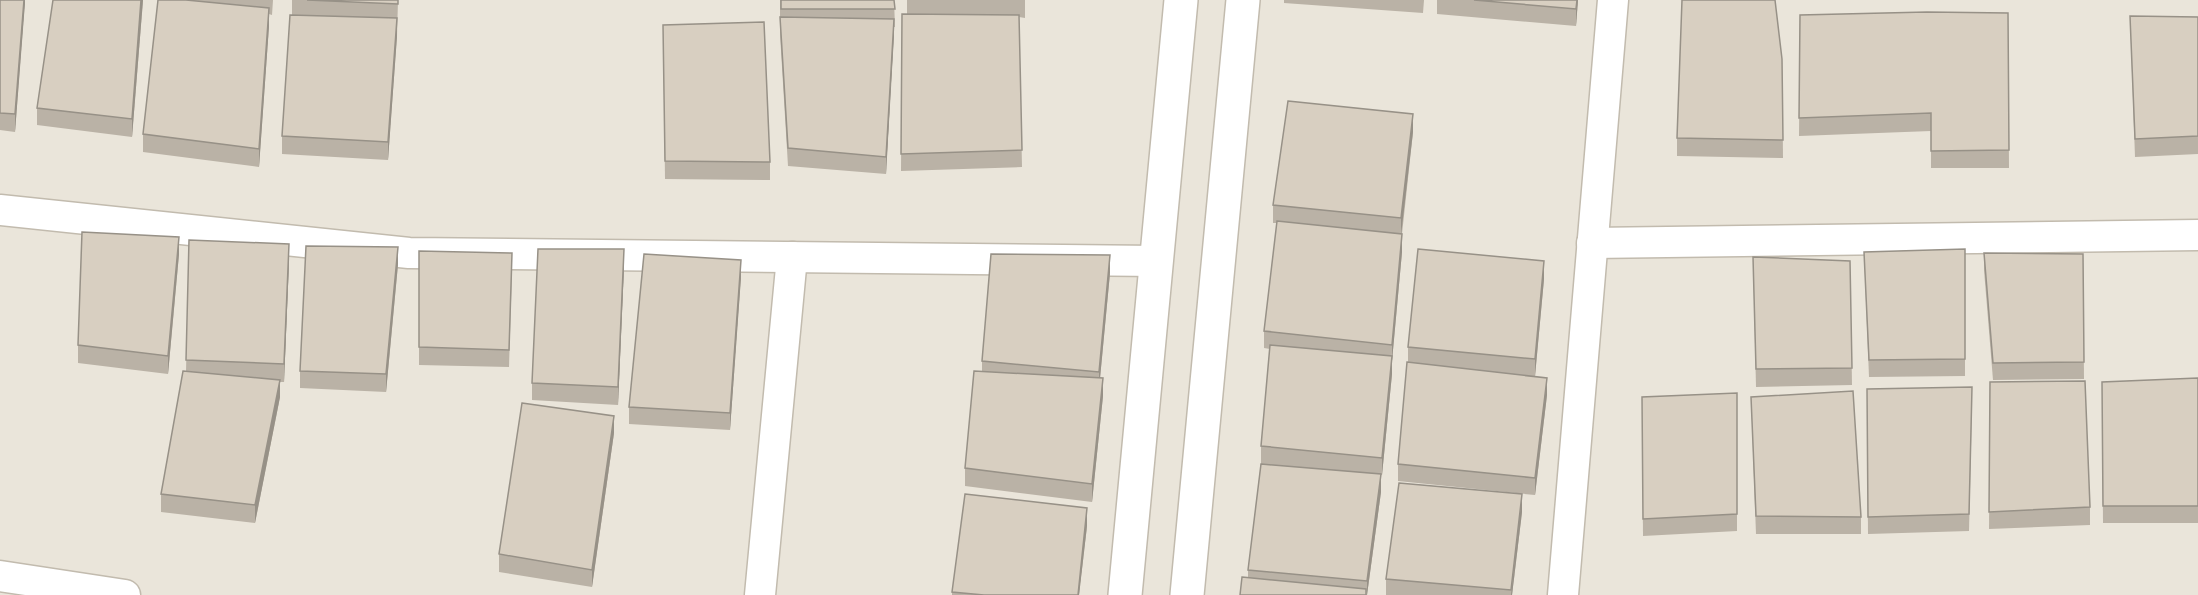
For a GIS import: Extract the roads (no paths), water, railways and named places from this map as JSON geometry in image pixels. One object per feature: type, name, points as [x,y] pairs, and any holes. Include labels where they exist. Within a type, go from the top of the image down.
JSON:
[{"type":"street","points":[[1125,595],[1181,0]]},
{"type":"street","points":[[1187,595],[1243,0]]},
{"type":"street","points":[[1563,595],[1613,0]]},
{"type":"street","points":[[0,210],[410,253],[1157,261]]},
{"type":"street","points":[[1592,243],[2198,235]]},
{"type":"street","points":[[760,595],[792,257]]},
{"type":"street","points":[[0,576],[125,595]]}]
